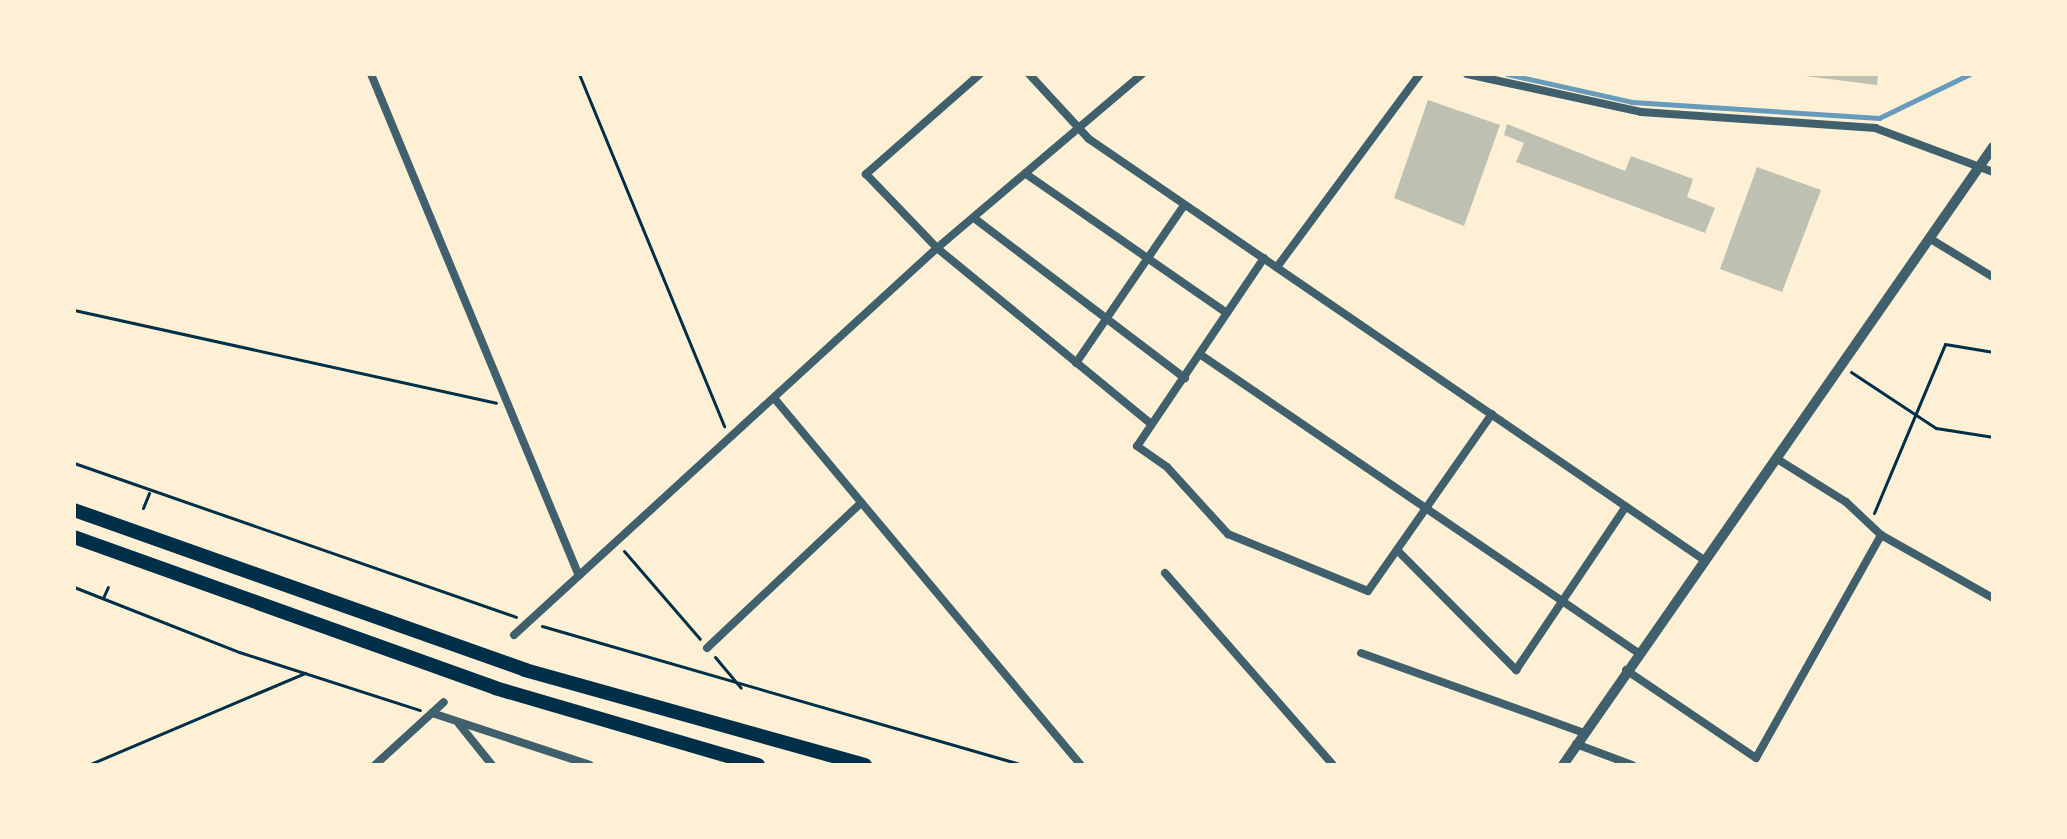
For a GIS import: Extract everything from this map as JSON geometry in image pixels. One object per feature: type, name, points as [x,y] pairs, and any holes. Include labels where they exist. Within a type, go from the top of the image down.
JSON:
[{"type":"highway","points":[[74,510],[525,670],[865,765]]},
{"type":"highway","points":[[74,537],[495,688],[758,765]]},
{"type":"street","points":[[371,74],[579,576]]},
{"type":"street","points":[[980,74],[866,174],[937,248],[1151,424]]},
{"type":"street","points":[[1029,74],[1079,128],[1184,205],[1704,560]]},
{"type":"street","points":[[514,635],[937,248],[1142,74]]},
{"type":"street","points":[[1277,267],[1420,74]]},
{"type":"street","points":[[1467,74],[1641,112],[1875,128],[1993,172]]},
{"type":"street","points":[[1563,765],[1637,652],[1777,459],[1993,147]]},
{"type":"street","points":[[1026,174],[1227,313]]},
{"type":"street","points":[[1076,363],[1184,205]]},
{"type":"street","points":[[974,218],[1185,378]]},
{"type":"street","points":[[1929,238],[1993,277]]},
{"type":"street","points":[[1264,258],[1137,446],[1167,467],[1228,534],[1368,591],[1492,414]]},
{"type":"street","points":[[1201,355],[1429,507],[1637,652]]},
{"type":"street","points":[[774,398],[1081,765]]},
{"type":"street","points":[[1777,459],[1869,523],[1881,535],[1993,598]]},
{"type":"street","points":[[707,648],[861,503]]},
{"type":"street","points":[[1398,551],[1516,670],[1626,506]]},
{"type":"street","points":[[1625,670],[1756,758],[1881,535]]},
{"type":"street","points":[[1165,573],[1333,765]]},
{"type":"street","points":[[1361,653],[1584,733]]},
{"type":"street","points":[[375,765],[444,702]]},
{"type":"street","points":[[432,713],[590,765]]},
{"type":"street","points":[[458,724],[492,765]]},
{"type":"street","points":[[1576,744],[1632,765]]},
{"type":"path","points":[[579,74],[729,439]]},
{"type":"path","points":[[74,310],[509,406]]},
{"type":"path","points":[[1869,523],[1945,344],[1993,352]]},
{"type":"path","points":[[1841,366],[1915,411],[1936,428],[1993,437]]},
{"type":"path","points":[[74,463],[149,492],[529,622],[743,690],[1023,765]]},
{"type":"path","points":[[143,508],[149,492]]},
{"type":"path","points":[[616,542],[743,690]]},
{"type":"path","points":[[74,587],[305,673],[432,713]]},
{"type":"path","points":[[103,599],[108,587]]},
{"type":"path","points":[[88,765],[305,673]]},
{"type":"building","points":[[1789,74],[1878,74],[1877,85]]},
{"type":"building","points":[[1428,100],[1500,125],[1464,226],[1394,198]]},
{"type":"building","points":[[1507,124],[1625,171],[1631,156],[1693,179],[1687,197],[1715,208],[1705,233],[1516,162],[1524,143],[1504,135]]},
{"type":"building","points":[[1757,167],[1821,190],[1782,292],[1720,269]]},
{"type":"waterway","points":[[1507,74],[1632,102],[1879,118],[1970,74]]}]
